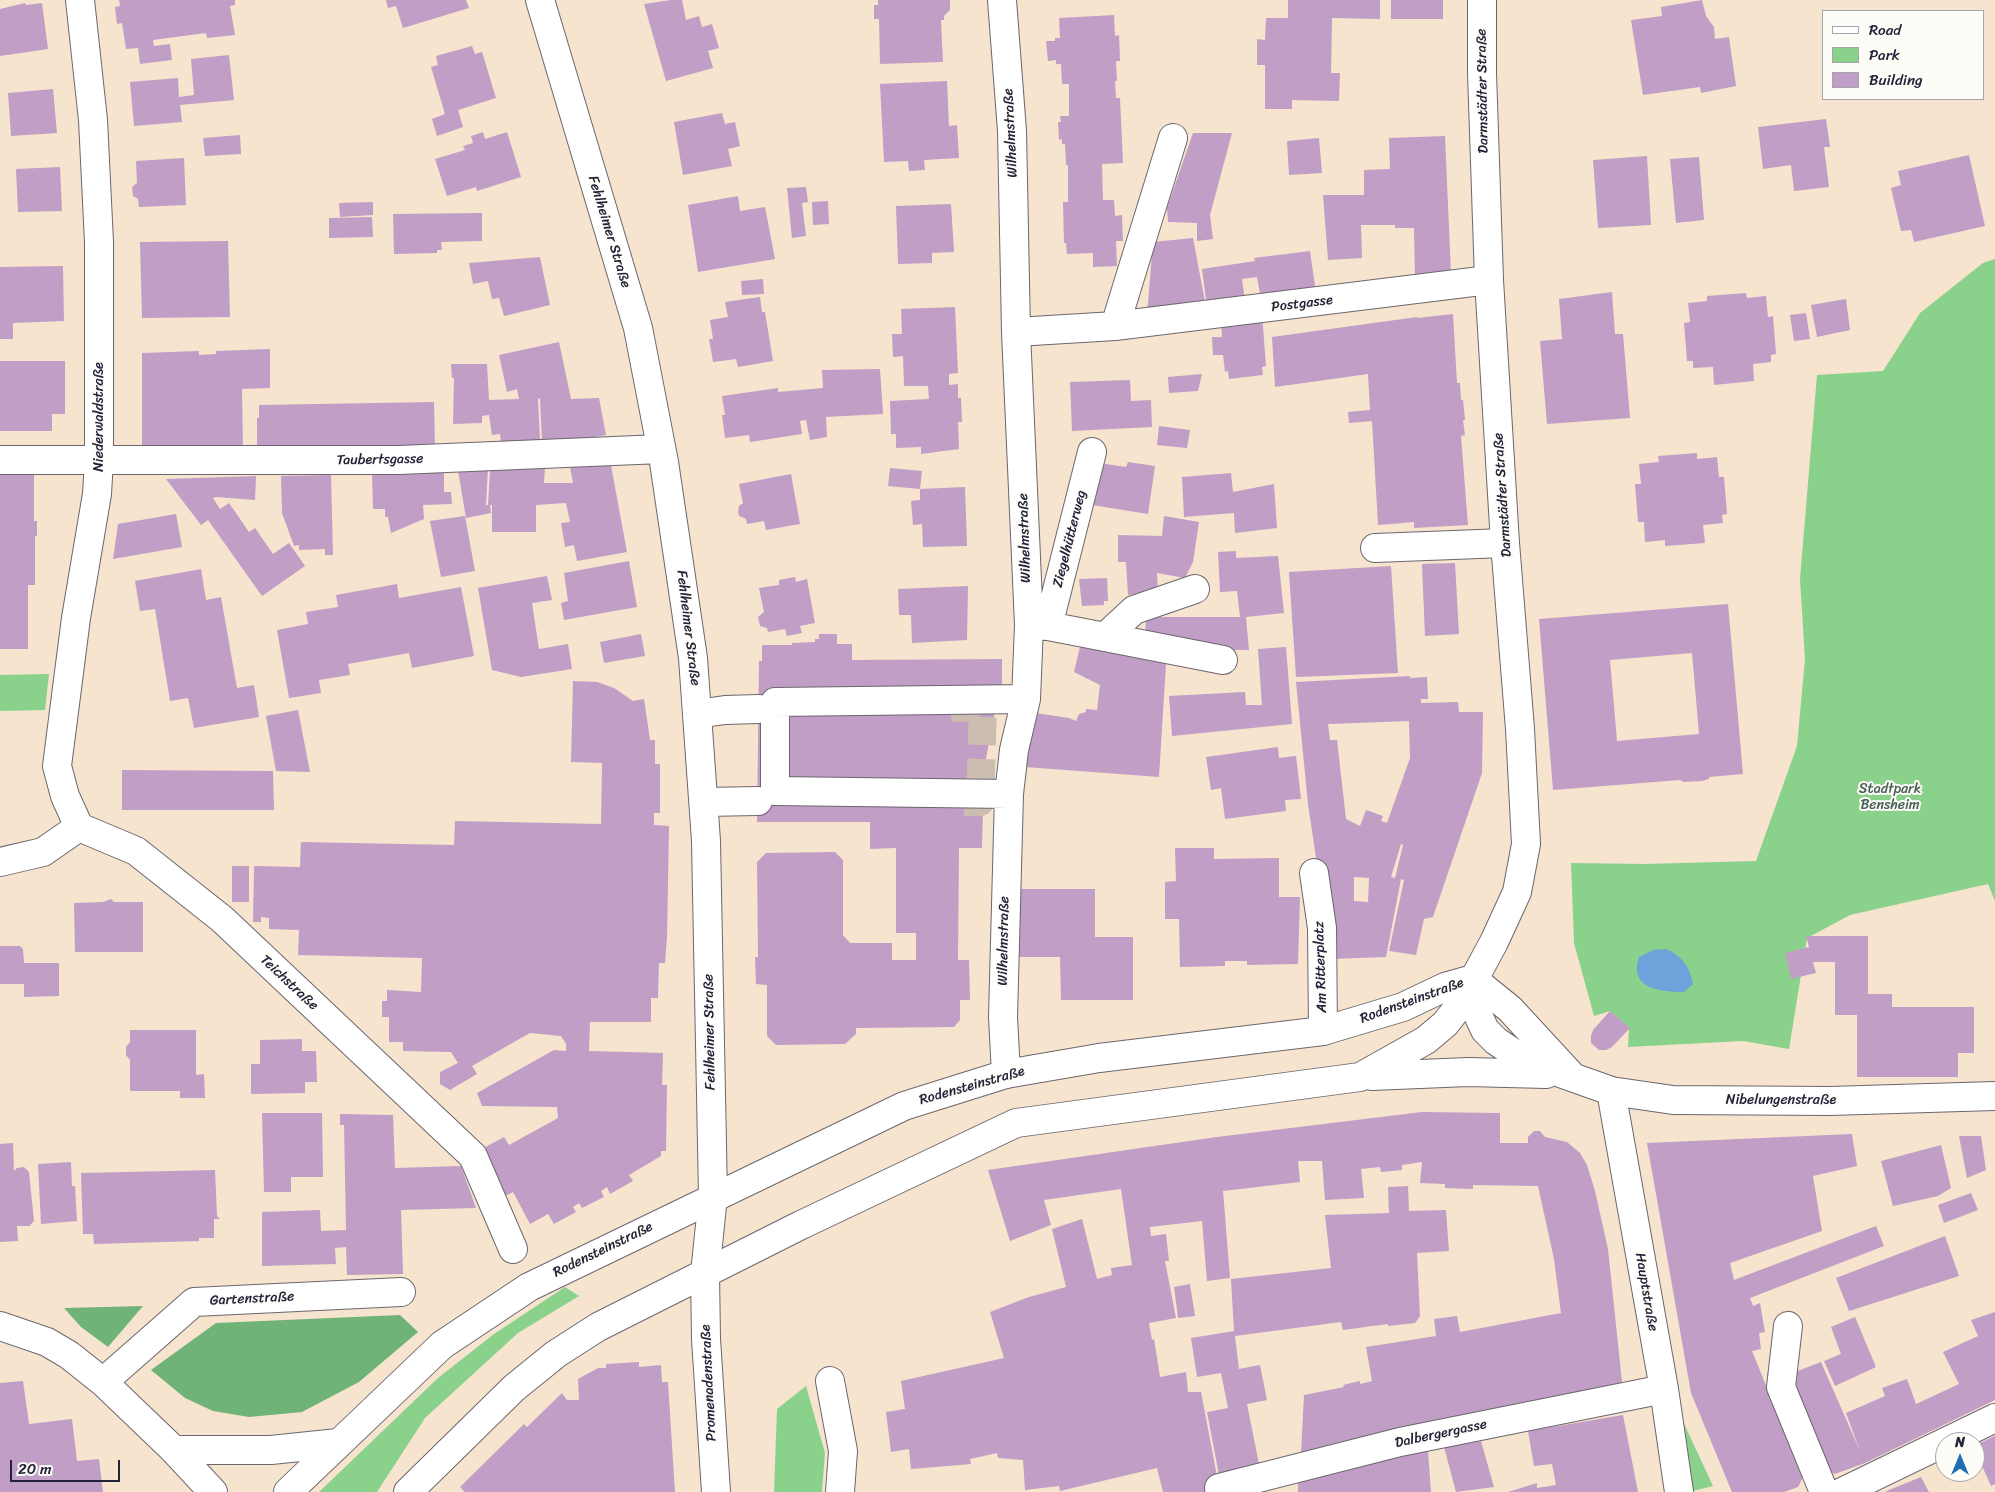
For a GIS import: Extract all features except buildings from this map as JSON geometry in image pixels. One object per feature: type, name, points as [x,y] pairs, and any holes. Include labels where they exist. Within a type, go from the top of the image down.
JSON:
[{"type":"street","name":"Niederwaldstraße","points":[[79,827],[65,796],[57,766],[76,618],[97,494],[99,460],[98,242],[92,120],[80,0]]},
{"type":"street","name":"Fehlheimer Straße","points":[[540,0],[638,328],[660,449],[693,658],[704,802],[713,1196],[705,1274]]},
{"type":"street","name":"Wilhelmstraße","points":[[1002,0],[1012,131],[1016,332],[1038,626],[1026,699],[1014,750],[1009,794],[1003,1017],[1006,1074]]},
{"type":"street","name":"Darmstädter Straße","points":[[1473,979],[1494,942],[1517,892],[1526,844],[1520,729],[1505,542],[1489,280],[1482,73],[1482,0]]},
{"type":"street","points":[[1115,326],[1173,138]]},
{"type":"street","name":"Postgasse","points":[[1016,332],[1115,326],[1489,280]]},
{"type":"street","name":"Taubertsgasse","points":[[0,460],[399,460],[660,449]]},
{"type":"street","name":"Ziegelhütterweg","points":[[1038,626],[1092,452]]},
{"type":"street","points":[[1375,548],[1505,542]]},
{"type":"street","points":[[1105,637],[1134,610],[1195,589]]},
{"type":"street","points":[[1038,626],[1222,660]]},
{"type":"street","points":[[1009,794],[775,791],[775,702],[1026,699]]},
{"type":"street","points":[[697,714],[724,710],[759,709]]},
{"type":"street","points":[[704,802],[758,801]]},
{"type":"street","points":[[0,862],[43,852],[79,827]]},
{"type":"street","name":"Teichstraße","points":[[79,827],[136,851],[222,919],[472,1156],[513,1249]]},
{"type":"street","name":"Am Ritterplatz","points":[[1314,873],[1322,928],[1324,1031]]},
{"type":"street","name":"Rodensteinstraße","points":[[288,1492],[442,1345],[529,1287],[713,1196],[904,1106],[1006,1074],[1098,1058],[1324,1031],[1403,1007],[1446,987],[1473,979]]},
{"type":"street","name":"Rodensteinstraße","points":[[408,1492],[514,1388],[556,1354],[598,1327],[912,1171],[1016,1123],[1360,1077],[1426,1040],[1445,1024],[1460,1005],[1473,979]]},
{"type":"street","name":"Nibelungenstraße","points":[[1473,979],[1510,1009],[1571,1076],[1611,1091],[1682,1100],[1830,1101],[1995,1096]]},
{"type":"street","points":[[1360,1077],[1468,1072],[1571,1076]]},
{"type":"street","name":"Hauptstraße","points":[[1611,1091],[1664,1389],[1679,1492]]},
{"type":"street","name":"Promenadenstraße","points":[[705,1274],[707,1356],[716,1492]]},
{"type":"street","name":"Gartenstraße","points":[[103,1382],[194,1302],[401,1292]]},
{"type":"street","points":[[0,1326],[47,1342],[69,1355],[103,1382],[174,1450],[213,1492]]},
{"type":"street","points":[[1788,1326],[1781,1387],[1824,1492]]},
{"type":"street","points":[[830,1380],[843,1451],[840,1492]]},
{"type":"street","name":"Dalbergergasse","points":[[1219,1488],[1279,1482],[1400,1442],[1664,1389]]},
{"type":"street","points":[[1842,1492],[1995,1418]]},
{"type":"street","points":[[174,1450],[271,1450],[338,1443]]},
{"type":"green space","name":"Stadtpark Bensheim","points":[[1995,259],[1995,901],[1988,884],[1850,915],[1807,938],[1789,1049],[1743,1041],[1628,1047],[1629,1028],[1610,1011],[1594,1016],[1574,943],[1571,863],[1645,864],[1756,861],[1797,746],[1805,659],[1800,579],[1817,375],[1883,371],[1920,313],[1983,263]]},
{"type":"green space","points":[[49,674],[45,710],[0,711],[0,675]]},
{"type":"green space","points":[[565,1287],[579,1296],[518,1333],[425,1418],[377,1492],[319,1492],[438,1378],[494,1334]]},
{"type":"green space","points":[[143,1306],[108,1347],[81,1327],[64,1308]]},
{"type":"green space","points":[[400,1315],[418,1332],[359,1382],[302,1412],[249,1417],[213,1411],[185,1398],[151,1370],[216,1323]]},
{"type":"green space","points":[[806,1386],[825,1453],[822,1492],[774,1492],[777,1409]]},
{"type":"green space","points":[[1680,1415],[1713,1486],[1689,1492]]},
{"type":"water","points":[[1666,949],[1677,955],[1690,972],[1693,984],[1684,992],[1657,989],[1642,982],[1638,976],[1639,957],[1653,950]]},
{"type":"tunnel","points":[[951,708],[983,707],[980,802],[964,802]]}]
